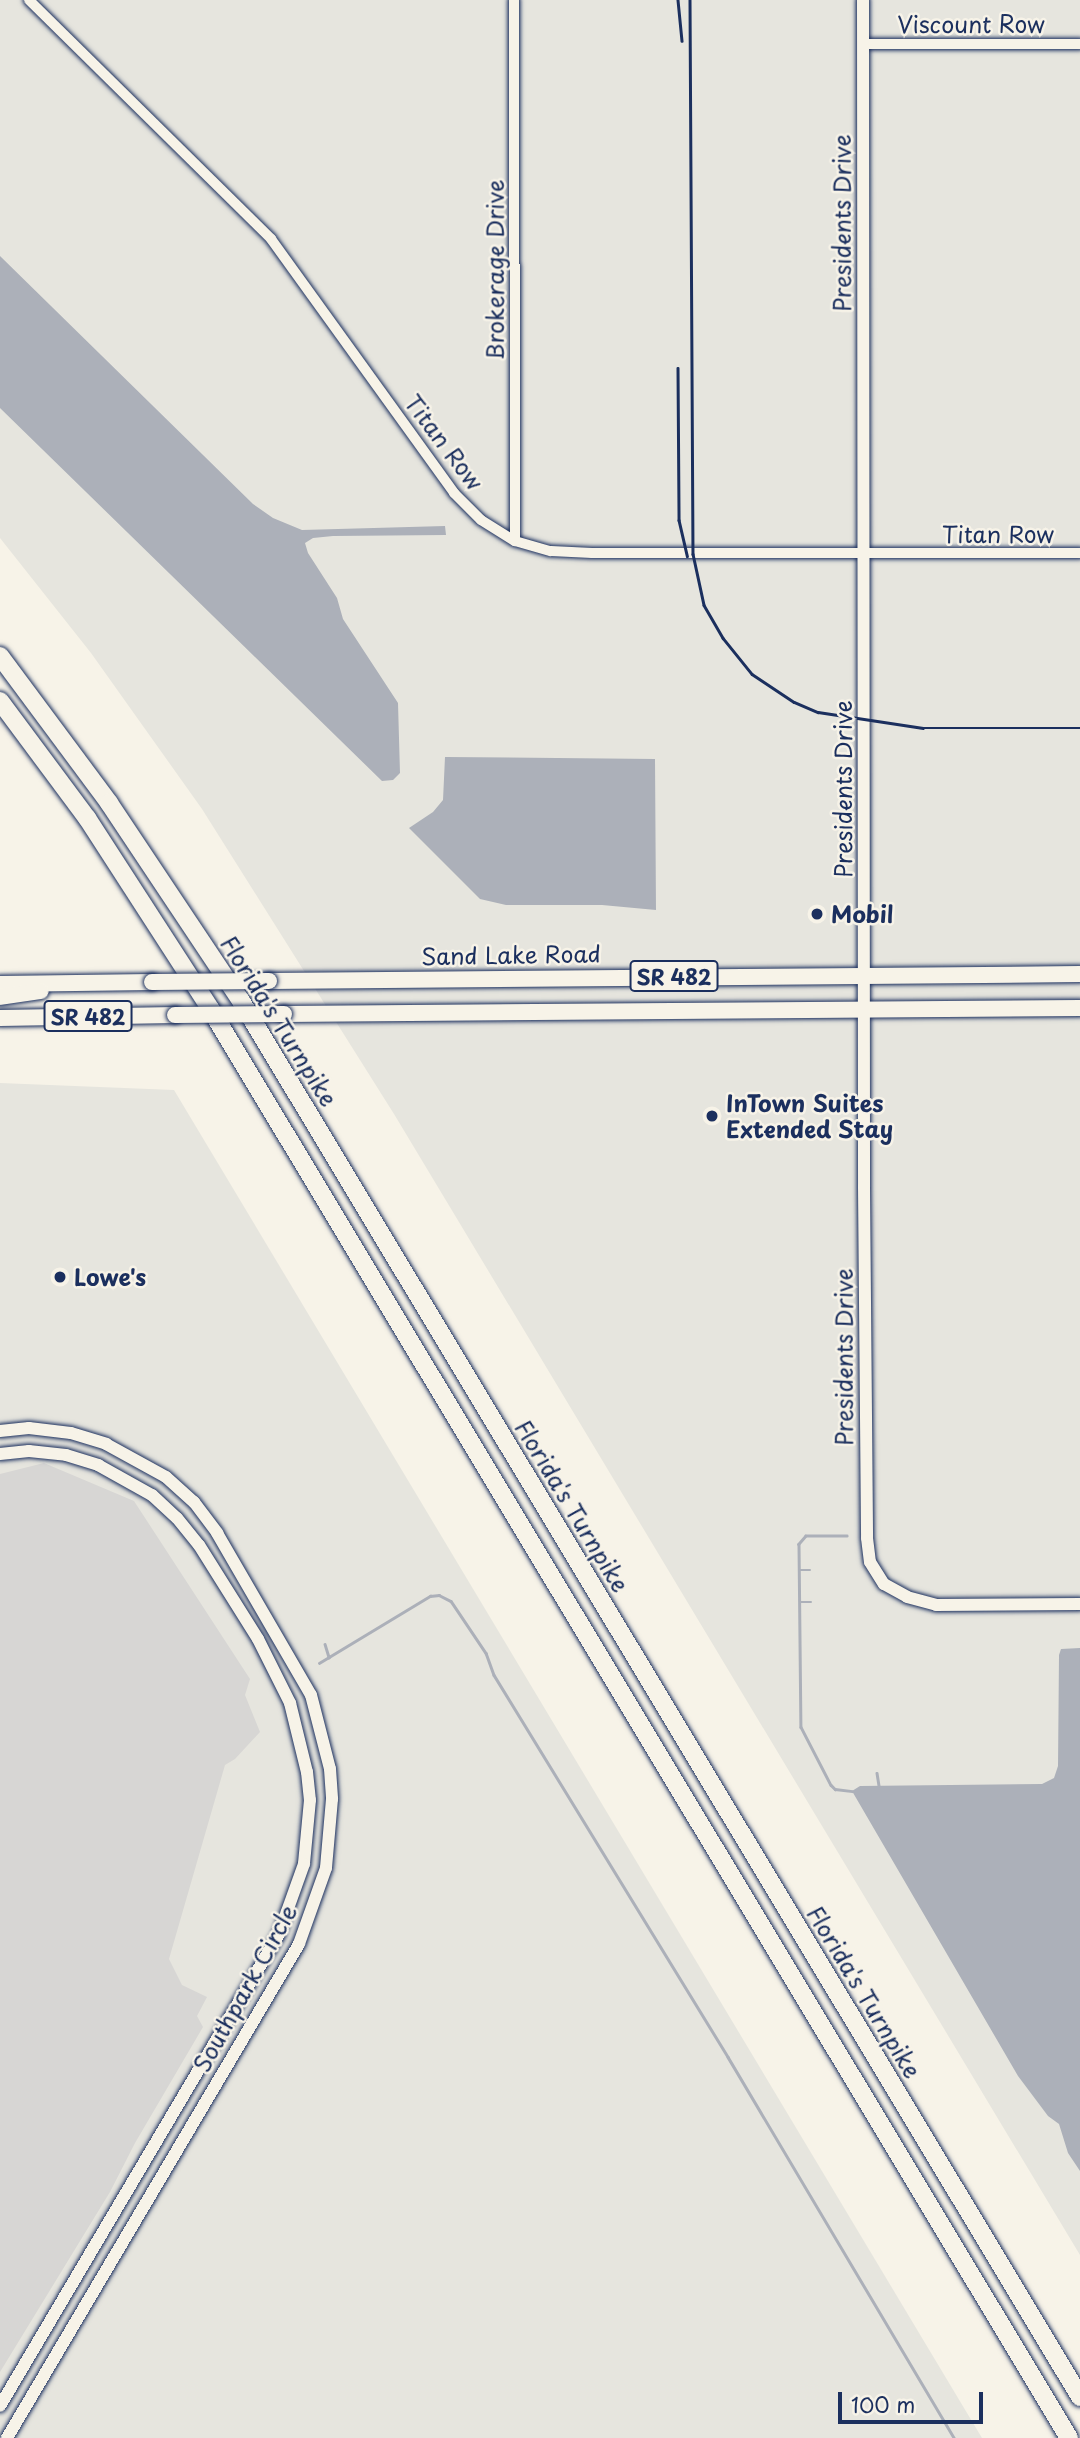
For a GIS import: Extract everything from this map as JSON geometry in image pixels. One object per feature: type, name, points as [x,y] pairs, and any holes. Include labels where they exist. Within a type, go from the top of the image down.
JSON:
[{"type":"highway","name":"Florida's Turnpike","points":[[0,656],[110,803],[241,1001],[1080,2397]]},
{"type":"highway","points":[[0,701],[87,818],[204,999],[1069,2438]]},
{"type":"main road","name":"Sand Lake Road","points":[[81,983],[1080,974]]},
{"type":"main road","name":"SR 482","points":[[0,984],[81,983]]},
{"type":"main road","points":[[0,997],[81,983]]},
{"type":"main road","name":"SR 482","points":[[0,1018],[1080,1008]]},
{"type":"street","name":"Titan Row","points":[[29,0],[271,239],[454,493],[481,520],[515,541],[551,551],[592,553],[1080,553]]},
{"type":"street","name":"Brokerage Drive","points":[[514,0],[515,541]]},
{"type":"street","name":"Presidents Drive","points":[[863,0],[863,1008],[867,1538],[870,1562],[884,1584],[906,1597],[936,1605],[1080,1604]]},
{"type":"street","name":"Viscount Row","points":[[863,44],[1080,44]]},
{"type":"street","name":"Southpark Circle","points":[[0,1431],[29,1428],[106,1444],[166,1477],[194,1503],[237,1565],[311,1695],[330,1769],[332,1799],[326,1868],[299,1944],[7,2438]]},
{"type":"street","name":"Southpark Circle","points":[[0,1454],[41,1452],[66,1455],[98,1465],[152,1495],[177,1518],[199,1545],[258,1639],[290,1703],[305,1760],[310,1800],[304,1864],[279,1934],[0,2406]]},
{"type":"shaded area","points":[[0,0],[1080,0],[1080,2255],[394,1114],[202,809],[91,653],[0,538]]},
{"type":"shaded area","points":[[0,256],[253,504],[273,518],[302,530],[445,526],[446,535],[333,536],[313,538],[305,543],[308,553],[337,598],[343,619],[398,703],[400,773],[393,780],[382,781],[0,408]]},
{"type":"shaded area","points":[[445,757],[655,759],[656,910],[602,905],[506,905],[480,899],[409,828],[433,812],[443,800]]},
{"type":"shaded area","points":[[0,1083],[174,1090],[982,2438],[0,2438]]},
{"type":"shaded area","points":[[44,1463],[134,1501],[250,1679],[245,1695],[260,1732],[235,1759],[225,1765],[169,1959],[182,1985],[207,1997],[197,2016],[203,2027],[135,2143],[110,2192],[0,2372],[0,1474]]},
{"type":"shaded area","points":[[1080,1648],[1080,2171],[1068,2153],[1059,2124],[1048,2116],[1018,2076],[852,1791],[860,1786],[1042,1784],[1054,1778],[1058,1766],[1059,1655],[1061,1649]]},
{"type":"waterway","points":[[847,1536],[806,1536],[799,1544],[801,1727],[831,1785],[835,1789],[852,1791]]},
{"type":"waterway","points":[[799,1570],[810,1570]]},
{"type":"waterway","points":[[319,1663],[430,1596],[439,1595],[451,1601],[486,1653],[494,1675],[728,2057],[954,2438]]},
{"type":"waterway","points":[[800,1602],[811,1602]]},
{"type":"waterway","points":[[325,1644],[329,1657]]},
{"type":"waterway","points":[[877,1773],[879,1786]]},
{"type":"railway","points":[[678,0],[682,41]]},
{"type":"railway","points":[[690,0],[693,554],[704,605],[723,638],[752,674],[794,702],[818,712],[923,728],[1080,728]]},
{"type":"railway","points":[[678,368],[679,520],[687,556]]},
{"type":"place","name":"Mobil","points":[[817,914]]},
{"type":"place","name":"InTown Suites Extended Stay","points":[[712,1116]]},
{"type":"place","name":"Lowe's","points":[[60,1277]]}]
